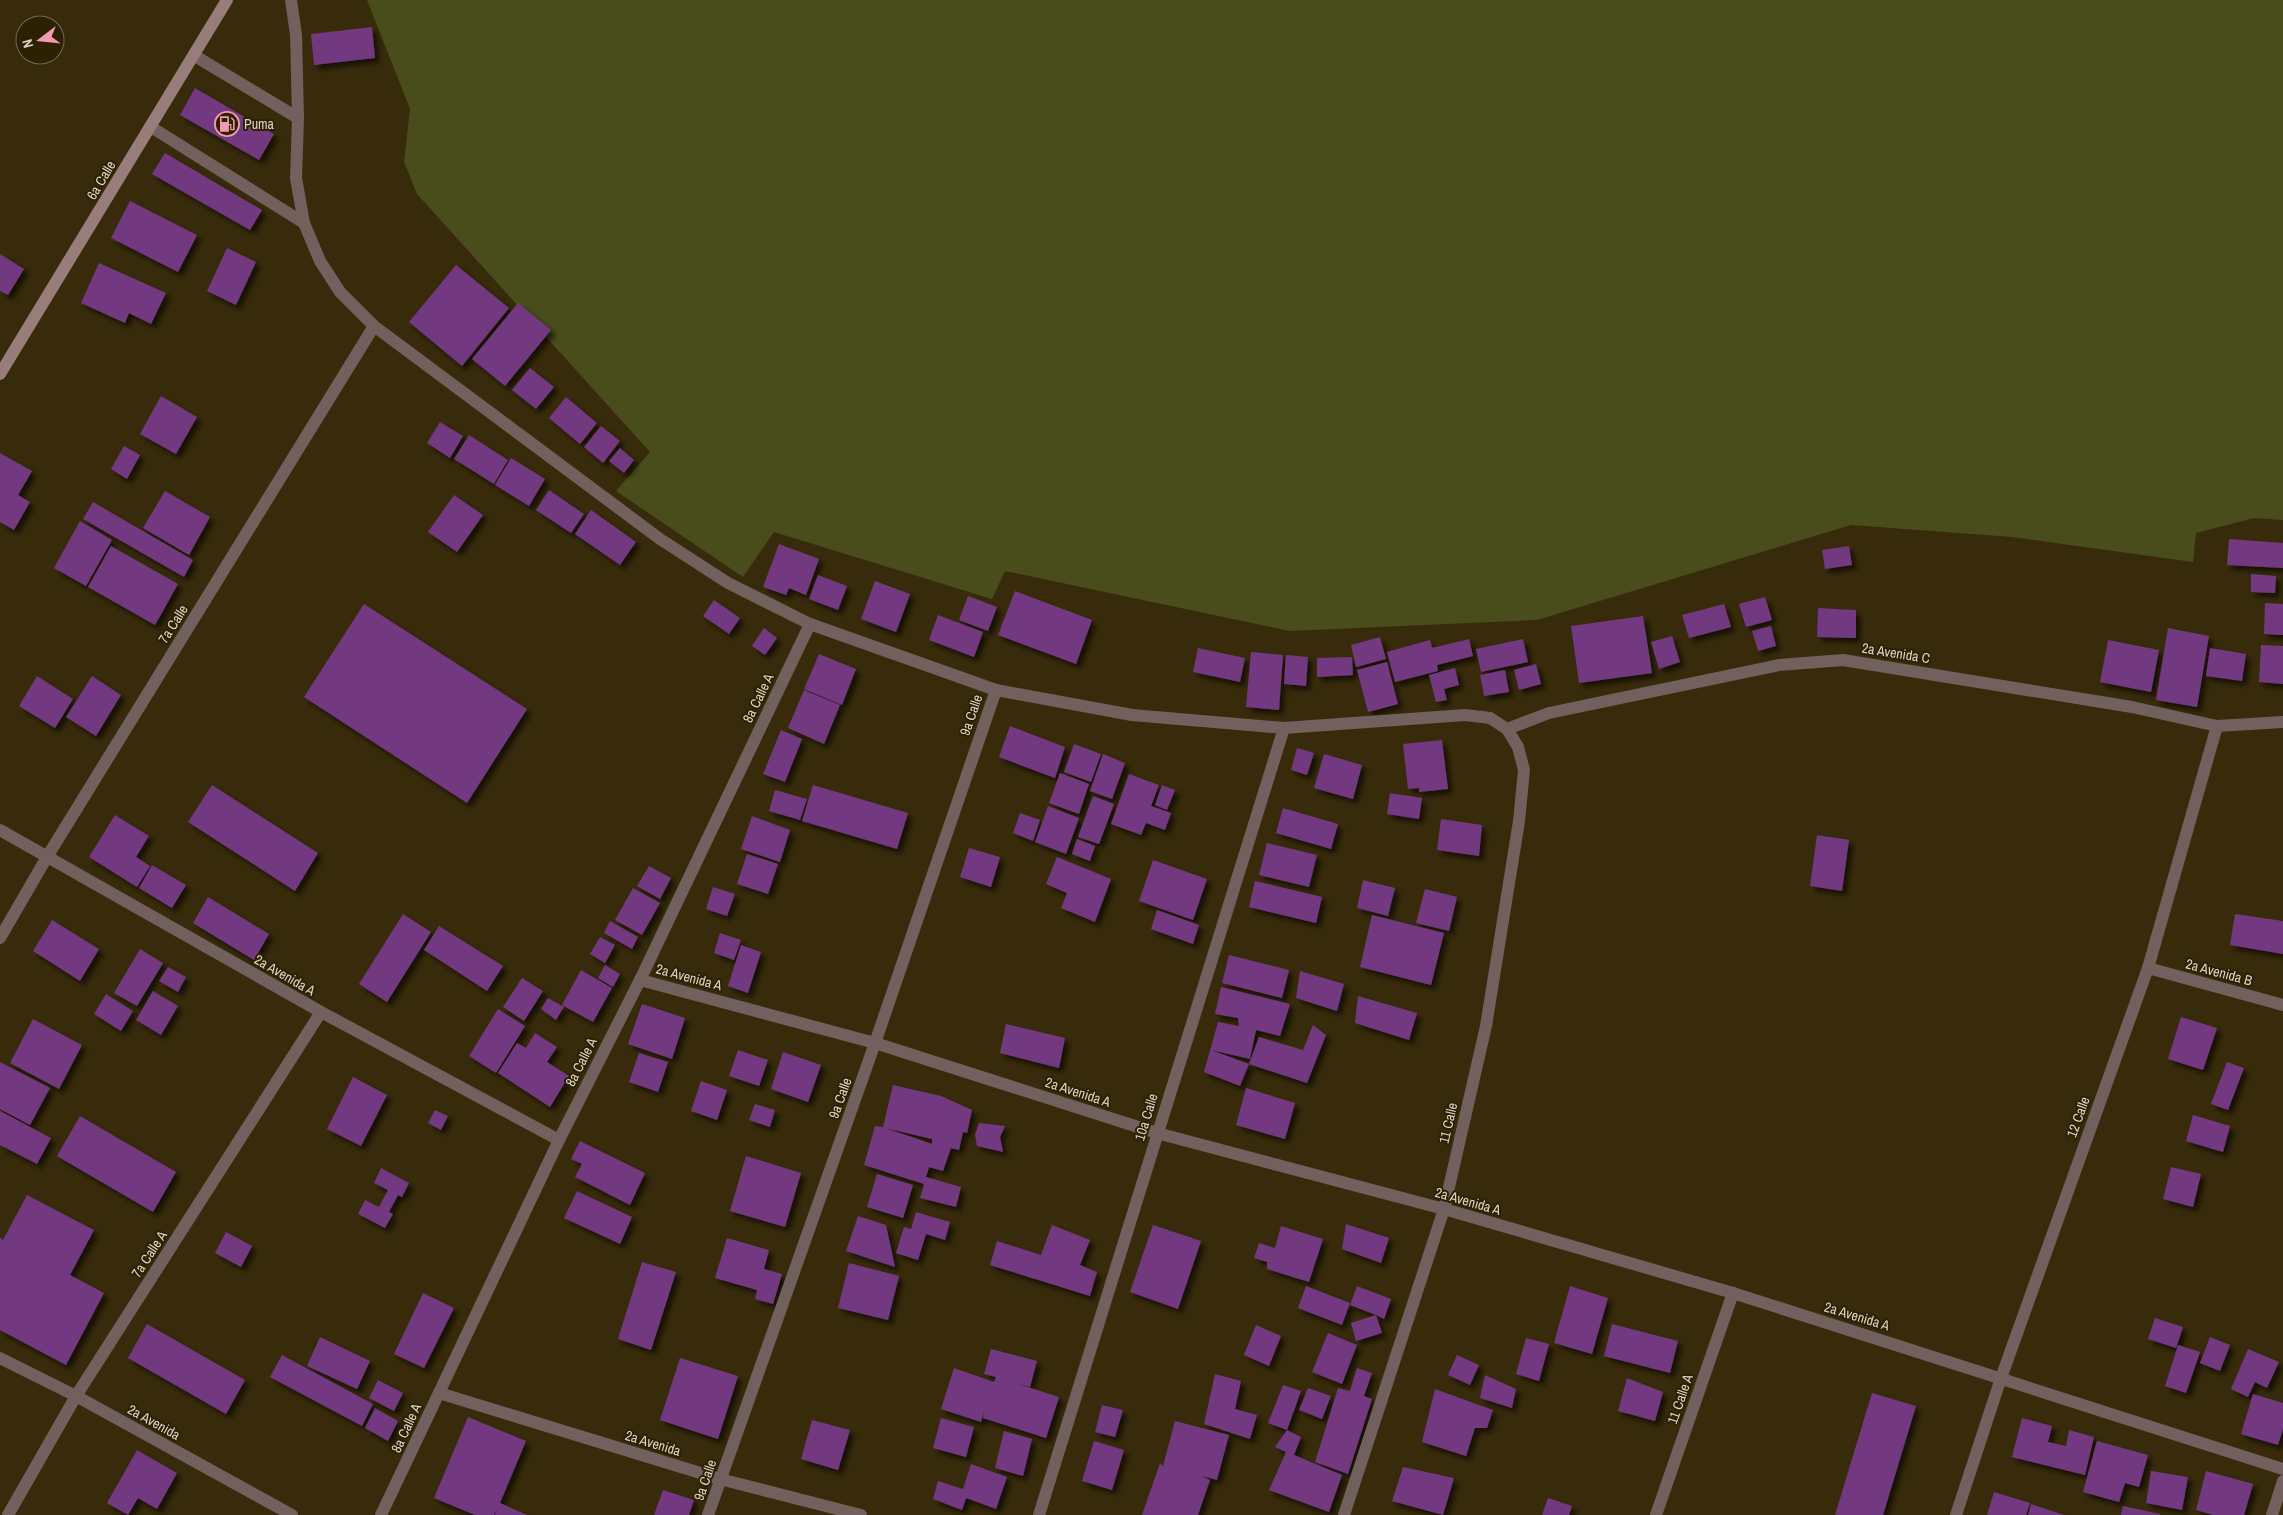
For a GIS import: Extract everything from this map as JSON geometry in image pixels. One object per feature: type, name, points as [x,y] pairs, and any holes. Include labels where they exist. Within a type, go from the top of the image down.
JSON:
[{"type":"main road","name":"6a Calle","points":[[0,374],[195,56],[227,0]]},
{"type":"street","points":[[291,0],[296,35],[298,118],[296,178],[304,222],[320,261],[340,292],[374,326],[660,539],[728,583],[810,624],[996,690],[1132,716],[1284,728],[1465,715],[1490,718],[1508,729]]},
{"type":"street","points":[[195,56],[298,118]]},
{"type":"street","points":[[151,126],[304,222]]},
{"type":"street","name":"7a Calle","points":[[0,938],[47,857],[374,326]]},
{"type":"street","name":"8a Calle A","points":[[381,1515],[559,1140],[640,980],[810,624]]},
{"type":"street","name":"2a Avenida C","points":[[1508,729],[1549,713],[1779,665],[1843,660],[2132,707],[2217,726],[2283,722]]},
{"type":"street","name":"9a Calle","points":[[708,1515],[875,1043],[996,690]]},
{"type":"street","name":"12 Calle","points":[[1956,1515],[2001,1378],[2148,968],[2217,726]]},
{"type":"street","name":"10a Calle","points":[[1039,1515],[1156,1133],[1284,728]]},
{"type":"street","name":"11 Calle","points":[[1344,1515],[1444,1209],[1486,1026],[1519,821],[1524,770],[1518,747],[1508,729]]},
{"type":"street","name":"2a Avenida A","points":[[0,830],[321,1012],[559,1140]]},
{"type":"street","name":"2a Avenida B","points":[[2148,968],[2283,1005]]},
{"type":"street","name":"2a Avenida A","points":[[640,980],[875,1043],[1156,1133],[1444,1209],[1733,1293],[2283,1469]]},
{"type":"street","name":"7a Calle A","points":[[8,1515],[76,1396],[321,1012]]},
{"type":"street","name":"11 Calle A","points":[[1656,1515],[1733,1293]]},
{"type":"street","name":"2a Avenida","points":[[0,1358],[76,1396],[292,1515]]},
{"type":"street","name":"2a Avenida","points":[[439,1392],[720,1479],[860,1515]]},
{"type":"street","points":[[2272,1515],[2283,1481]]},
{"type":"green space","points":[[367,0],[2283,0],[2283,520],[2254,518],[2196,533],[2193,562],[2012,537],[1851,525],[1537,620],[1290,631],[1005,571],[992,599],[774,532],[743,577],[616,491],[650,452],[417,194],[404,162],[410,109]]},
{"type":"building","points":[[372,27],[375,58],[314,65],[311,34]]},
{"type":"building","name":"Puma","points":[[195,88],[274,134],[259,160],[180,115]]},
{"type":"building","points":[[165,153],[262,210],[250,230],[152,174]]},
{"type":"building","points":[[130,201],[197,235],[178,272],[111,238]]},
{"type":"building","points":[[227,248],[256,262],[236,305],[207,291]]},
{"type":"building","points":[[0,254],[24,269],[8,295],[0,291]]},
{"type":"building","points":[[99,263],[166,293],[151,324],[129,313],[125,323],[81,303]]},
{"type":"building","points":[[456,265],[509,308],[462,366],[409,322]]},
{"type":"building","points":[[518,303],[551,330],[505,386],[472,359]]},
{"type":"building","points":[[530,368],[554,387],[536,409],[512,390]]},
{"type":"building","points":[[161,396],[197,417],[176,454],[140,434]]},
{"type":"building","points":[[566,397],[597,423],[580,444],[549,418]]},
{"type":"building","points":[[440,422],[463,436],[450,458],[427,443]]},
{"type":"building","points":[[601,426],[620,441],[603,463],[584,447]]},
{"type":"building","points":[[469,435],[508,460],[494,484],[454,459]]},
{"type":"building","points":[[124,446],[140,455],[127,479],[111,469]]},
{"type":"building","points":[[620,448],[634,460],[624,473],[609,461]]},
{"type":"building","points":[[0,453],[32,471],[18,495],[30,502],[14,530],[0,522]]},
{"type":"building","points":[[511,458],[545,479],[529,506],[495,485]]},
{"type":"building","points":[[549,490],[584,514],[571,533],[536,510]]},
{"type":"building","points":[[165,491],[210,517],[189,555],[143,528]]},
{"type":"building","points":[[454,495],[483,515],[457,552],[428,532]]},
{"type":"building","points":[[93,502],[193,560],[184,577],[83,519]]},
{"type":"building","points":[[591,510],[636,542],[620,565],[575,534]]},
{"type":"building","points":[[80,521],[112,540],[86,586],[54,568]]},
{"type":"building","points":[[2229,539],[2283,543],[2283,568],[2227,565]]},
{"type":"building","points":[[779,544],[819,559],[806,595],[789,588],[786,595],[763,587]]},
{"type":"building","points":[[111,546],[178,584],[155,625],[88,587]]},
{"type":"building","points":[[1849,546],[1852,565],[1825,569],[1822,550]]},
{"type":"building","points":[[2251,574],[2276,576],[2275,593],[2251,592]]},
{"type":"building","points":[[818,575],[847,586],[838,610],[809,599]]},
{"type":"building","points":[[875,581],[910,594],[896,632],[861,619]]},
{"type":"building","points":[[1015,591],[1092,620],[1076,664],[998,635]]},
{"type":"building","points":[[968,596],[997,607],[988,631],[959,620]]},
{"type":"building","points":[[1765,597],[1772,620],[1746,627],[1739,604]]},
{"type":"building","points":[[714,600],[740,618],[729,634],[703,616]]},
{"type":"building","points":[[2265,603],[2283,604],[2283,635],[2264,634]]},
{"type":"building","points":[[364,604],[527,709],[467,803],[304,697]]},
{"type":"building","points":[[1724,604],[1731,627],[1689,638],[1682,615]]},
{"type":"building","points":[[1818,608],[1856,610],[1856,638],[1817,637]]},
{"type":"building","points":[[938,615],[983,632],[974,657],[929,640]]},
{"type":"building","points":[[1643,616],[1652,673],[1579,683],[1571,626]]},
{"type":"building","points":[[1771,626],[1776,646],[1758,651],[1752,631]]},
{"type":"building","points":[[764,628],[777,638],[765,655],[752,646]]},
{"type":"building","points":[[2168,628],[2209,636],[2197,707],[2156,700]]},
{"type":"building","points":[[1672,636],[1680,662],[1659,669],[1651,642]]},
{"type":"building","points":[[1380,637],[1386,659],[1356,667],[1351,645]]},
{"type":"building","points":[[1469,639],[1473,656],[1437,665],[1438,671],[1395,682],[1387,652],[1430,640],[1432,648]]},
{"type":"building","points":[[1523,639],[1528,662],[1481,672],[1476,649]]},
{"type":"building","points":[[2108,640],[2159,650],[2151,692],[2100,682]]},
{"type":"building","points":[[2261,645],[2283,646],[2283,684],[2259,682]]},
{"type":"building","points":[[1198,648],[1245,658],[1240,682],[1193,672]]},
{"type":"building","points":[[2210,648],[2246,654],[2242,681],[2206,676]]},
{"type":"building","points":[[1251,652],[1283,655],[1279,710],[1246,707]]},
{"type":"building","points":[[819,654],[856,669],[842,705],[804,689]]},
{"type":"building","points":[[1286,655],[1308,657],[1306,686],[1284,684]]},
{"type":"building","points":[[1352,657],[1353,675],[1317,677],[1317,658]]},
{"type":"building","points":[[1387,662],[1398,704],[1368,712],[1357,670]]},
{"type":"building","points":[[1536,664],[1541,684],[1519,690],[1514,670]]},
{"type":"building","points":[[1455,668],[1459,685],[1444,689],[1447,700],[1436,702],[1429,675]]},
{"type":"building","points":[[1505,670],[1509,692],[1484,696],[1480,675]]},
{"type":"building","points":[[37,676],[73,699],[55,728],[19,706]]},
{"type":"building","points":[[92,676],[121,695],[96,736],[66,717]]},
{"type":"building","points":[[804,690],[840,705],[824,744],[788,728]]},
{"type":"building","points":[[1010,726],[1065,747],[1055,778],[999,757]]},
{"type":"building","points":[[781,730],[802,739],[785,782],[763,774]]},
{"type":"building","points":[[1442,740],[1448,789],[1419,792],[1419,788],[1408,789],[1403,744]]},
{"type":"building","points":[[1074,744],[1101,754],[1091,782],[1064,772]]},
{"type":"building","points":[[1297,748],[1314,753],[1307,775],[1291,770]]},
{"type":"building","points":[[1103,754],[1125,763],[1112,799],[1090,791]]},
{"type":"building","points":[[1324,754],[1362,765],[1353,799],[1314,788]]},
{"type":"building","points":[[1060,773],[1089,784],[1079,814],[1049,803]]},
{"type":"building","points":[[1129,774],[1159,785],[1151,806],[1171,813],[1165,830],[1146,823],[1141,835],[1111,824]]},
{"type":"building","points":[[212,785],[318,853],[295,891],[188,822]]},
{"type":"building","points":[[813,785],[908,813],[897,849],[802,821]]},
{"type":"building","points":[[1162,785],[1175,790],[1167,810],[1155,805]]},
{"type":"building","points":[[775,790],[807,799],[800,820],[769,811]]},
{"type":"building","points":[[1390,793],[1422,798],[1419,819],[1387,814]]},
{"type":"building","points":[[1093,796],[1114,804],[1099,844],[1078,837]]},
{"type":"building","points":[[1048,806],[1079,818],[1066,854],[1035,842]]},
{"type":"building","points":[[1283,808],[1338,824],[1331,849],[1276,833]]},
{"type":"building","points":[[1020,813],[1040,820],[1033,841],[1013,833]]},
{"type":"building","points":[[115,815],[149,836],[136,857],[150,866],[137,887],[89,857]]},
{"type":"building","points":[[752,816],[790,830],[780,862],[741,849]]},
{"type":"building","points":[[1441,819],[1482,825],[1479,856],[1437,850]]},
{"type":"building","points":[[1817,835],[1849,840],[1842,891],[1810,886]]},
{"type":"building","points":[[1077,839],[1095,846],[1090,861],[1072,854]]},
{"type":"building","points":[[1267,843],[1317,855],[1309,887],[1259,875]]},
{"type":"building","points":[[969,848],[1000,857],[991,887],[960,877]]},
{"type":"building","points":[[747,854],[778,864],[768,894],[737,884]]},
{"type":"building","points":[[1057,857],[1111,879],[1095,922],[1061,908],[1067,893],[1046,884]]},
{"type":"building","points":[[1153,860],[1207,879],[1193,920],[1139,901]]},
{"type":"building","points":[[152,865],[186,885],[172,908],[139,888]]},
{"type":"building","points":[[649,866],[671,878],[660,899],[637,886]]},
{"type":"building","points":[[1363,880],[1395,888],[1388,916],[1357,908]]},
{"type":"building","points":[[1255,881],[1322,897],[1316,923],[1249,907]]},
{"type":"building","points":[[713,887],[735,894],[727,916],[706,909]]},
{"type":"building","points":[[633,888],[660,903],[642,935],[615,920]]},
{"type":"building","points":[[1425,889],[1457,897],[1449,931],[1416,923]]},
{"type":"building","points":[[208,897],[269,934],[254,960],[193,923]]},
{"type":"building","points":[[1157,910],[1199,925],[1193,944],[1151,929]]},
{"type":"building","points":[[403,914],[431,932],[387,1002],[359,984]]},
{"type":"building","points":[[2235,914],[2283,921],[2283,954],[2230,945]]},
{"type":"building","points":[[1372,915],[1444,933],[1431,985],[1360,967]]},
{"type":"building","points":[[52,920],[99,949],[80,981],[33,951]]},
{"type":"building","points":[[610,921],[638,937],[632,949],[604,933]]},
{"type":"building","points":[[439,926],[503,966],[487,991],[424,950]]},
{"type":"building","points":[[720,933],[741,940],[734,960],[714,953]]},
{"type":"building","points":[[600,937],[615,945],[605,963],[590,954]]},
{"type":"building","points":[[741,945],[761,952],[748,993],[728,986]]},
{"type":"building","points":[[140,949],[163,963],[137,1006],[114,993]]},
{"type":"building","points":[[1229,955],[1289,970],[1282,998],[1222,983]]},
{"type":"building","points":[[605,965],[620,974],[613,987],[598,978]]},
{"type":"building","points":[[168,967],[186,977],[178,992],[159,981]]},
{"type":"building","points":[[581,970],[612,988],[593,1022],[562,1005]]},
{"type":"building","points":[[1300,971],[1344,984],[1337,1011],[1296,998]]},
{"type":"building","points":[[522,978],[543,991],[524,1021],[503,1007]]},
{"type":"building","points":[[1221,987],[1290,1004],[1280,1036],[1256,1030],[1250,1059],[1211,1050],[1249,1064],[1240,1086],[1204,1072],[1218,1022],[1239,1026],[1238,1018],[1215,1014]]},
{"type":"building","points":[[153,991],[178,1006],[161,1035],[136,1020]]},
{"type":"building","points":[[106,994],[133,1011],[121,1031],[94,1014]]},
{"type":"building","points":[[1358,996],[1417,1013],[1409,1040],[1355,1023]]},
{"type":"building","points":[[548,998],[564,1007],[556,1020],[541,1009]]},
{"type":"building","points":[[642,1004],[685,1018],[672,1059],[628,1044]]},
{"type":"building","points":[[498,1009],[525,1026],[496,1073],[469,1056]]},
{"type":"building","points":[[2181,1017],[2217,1028],[2203,1070],[2168,1059]]},
{"type":"building","points":[[33,1019],[82,1045],[59,1089],[10,1063]]},
{"type":"building","points":[[1006,1024],[1065,1038],[1059,1068],[1000,1053]]},
{"type":"building","points":[[1313,1025],[1326,1035],[1307,1083],[1249,1064],[1259,1037],[1303,1050]]},
{"type":"building","points":[[535,1033],[557,1047],[547,1062],[569,1076],[550,1107],[498,1073],[517,1043],[526,1048]]},
{"type":"building","points":[[738,1050],[768,1060],[759,1086],[729,1076]]},
{"type":"building","points":[[783,1052],[821,1065],[808,1102],[771,1089]]},
{"type":"building","points":[[639,1053],[668,1062],[658,1092],[629,1082]]},
{"type":"building","points":[[0,1062],[50,1088],[30,1125],[0,1109]]},
{"type":"building","points":[[2227,1062],[2244,1068],[2228,1110],[2211,1104]]},
{"type":"building","points":[[353,1077],[387,1095],[361,1146],[327,1129]]},
{"type":"building","points":[[701,1081],[727,1090],[717,1120],[691,1111]]},
{"type":"building","points":[[893,1085],[941,1096],[972,1110],[967,1133],[963,1132],[959,1150],[951,1148],[943,1171],[929,1167],[926,1177],[961,1187],[956,1207],[920,1198],[924,1184],[864,1165],[875,1126],[883,1127]],"holes":[[[885,1128],[932,1139],[932,1144]]]},
{"type":"building","points":[[1246,1088],[1295,1103],[1285,1139],[1236,1125]]},
{"type":"building","points":[[755,1104],[775,1110],[770,1127],[749,1120]]},
{"type":"building","points":[[435,1110],[448,1116],[441,1130],[428,1123]]},
{"type":"building","points":[[0,1111],[51,1138],[37,1164],[0,1145]]},
{"type":"building","points":[[2193,1115],[2230,1126],[2223,1152],[2186,1141]]},
{"type":"building","points":[[80,1116],[176,1172],[153,1212],[57,1156]]},
{"type":"building","points":[[979,1123],[1005,1126],[1000,1137],[1003,1152],[977,1146],[975,1135]]},
{"type":"building","points":[[580,1141],[645,1173],[630,1205],[575,1177],[582,1164],[571,1159]]},
{"type":"building","points":[[746,1156],[801,1173],[785,1227],[730,1211]]},
{"type":"building","points":[[2171,1167],[2201,1174],[2193,1207],[2163,1199]]},
{"type":"building","points":[[381,1168],[409,1183],[402,1197],[398,1195],[389,1212],[393,1214],[385,1228],[358,1214],[365,1200],[379,1207],[388,1190],[374,1183]]},
{"type":"building","points":[[877,1174],[913,1185],[903,1218],[867,1207]]},
{"type":"building","points":[[577,1191],[632,1217],[620,1244],[564,1218]]},
{"type":"building","points":[[27,1195],[94,1230],[70,1275],[104,1293],[66,1365],[0,1330],[0,1238],[3,1240]]},
{"type":"building","points":[[916,1212],[950,1222],[945,1240],[926,1234],[918,1260],[896,1253],[904,1227],[911,1229]]},
{"type":"building","points":[[858,1216],[886,1225],[895,1267],[846,1251]]},
{"type":"building","points":[[1346,1224],[1389,1238],[1381,1263],[1342,1249]]},
{"type":"building","points":[[1052,1225],[1090,1240],[1080,1265],[1097,1272],[1090,1296],[990,1265],[997,1241],[1041,1255]]},
{"type":"building","points":[[1153,1225],[1201,1241],[1178,1309],[1130,1292]]},
{"type":"building","points":[[1281,1226],[1323,1239],[1309,1282],[1267,1269],[1267,1262],[1254,1258],[1259,1243],[1275,1248]]},
{"type":"building","points":[[226,1232],[252,1246],[241,1267],[215,1253]]},
{"type":"building","points":[[727,1238],[769,1250],[764,1269],[782,1274],[773,1304],[755,1299],[757,1290],[715,1278]]},
{"type":"building","points":[[642,1262],[676,1272],[651,1350],[618,1339]]},
{"type":"building","points":[[849,1263],[899,1276],[888,1320],[838,1308]]},
{"type":"building","points":[[1306,1286],[1350,1303],[1342,1325],[1298,1308]]},
{"type":"building","points":[[1357,1286],[1391,1299],[1384,1319],[1350,1305]]},
{"type":"building","points":[[1570,1286],[1608,1298],[1592,1354],[1554,1343]]},
{"type":"building","points":[[423,1293],[454,1308],[424,1368],[394,1354]]},
{"type":"building","points":[[1376,1315],[1382,1333],[1356,1341],[1351,1323]]},
{"type":"building","points":[[2155,1318],[2183,1327],[2176,1348],[2148,1339]]},
{"type":"building","points":[[147,1324],[245,1380],[226,1414],[128,1358]]},
{"type":"building","points":[[1612,1324],[1678,1341],[1670,1373],[1604,1356]]},
{"type":"building","points":[[1256,1325],[1281,1336],[1269,1366],[1244,1355]]},
{"type":"building","points":[[1328,1333],[1357,1345],[1342,1384],[1312,1372]]},
{"type":"building","points":[[320,1337],[370,1361],[357,1389],[307,1366]]},
{"type":"building","points":[[2210,1337],[2230,1345],[2220,1371],[2200,1363]]},
{"type":"building","points":[[1526,1338],[1549,1344],[1539,1381],[1516,1374]]},
{"type":"building","points":[[2178,1345],[2200,1352],[2186,1393],[2165,1386]]},
{"type":"building","points":[[991,1349],[1037,1361],[1030,1387],[1015,1383],[1059,1397],[1046,1438],[983,1418],[984,1411],[981,1422],[941,1409],[954,1368],[994,1382],[996,1377],[984,1374]]},
{"type":"building","points":[[2248,1349],[2279,1362],[2267,1388],[2255,1382],[2248,1397],[2231,1389]]},
{"type":"building","points":[[282,1355],[373,1404],[362,1426],[270,1377]]},
{"type":"building","points":[[1457,1355],[1479,1365],[1470,1385],[1448,1375]]},
{"type":"building","points":[[680,1358],[738,1376],[718,1439],[660,1420]]},
{"type":"building","points":[[1357,1368],[1372,1373],[1364,1396],[1372,1399],[1348,1474],[1315,1462],[1338,1388],[1350,1391]]},
{"type":"building","points":[[1215,1374],[1241,1381],[1235,1409],[1257,1415],[1250,1439],[1204,1424]]},
{"type":"building","points":[[1485,1375],[1516,1389],[1512,1408],[1480,1398]]},
{"type":"building","points":[[1627,1378],[1663,1392],[1655,1421],[1618,1411]]},
{"type":"building","points":[[378,1380],[403,1393],[394,1411],[369,1398]]},
{"type":"building","points":[[1283,1385],[1301,1391],[1287,1430],[1268,1423]]},
{"type":"building","points":[[1308,1388],[1331,1396],[1322,1419],[1299,1410]]},
{"type":"building","points":[[1435,1389],[1493,1410],[1487,1428],[1475,1428],[1466,1456],[1422,1442]]},
{"type":"building","points":[[1872,1393],[1916,1406],[1883,1515],[1835,1515]]},
{"type":"building","points":[[2253,1394],[2283,1403],[2283,1429],[2278,1445],[2241,1434]]},
{"type":"building","points":[[1102,1405],[1123,1410],[1115,1437],[1095,1432]]},
{"type":"building","points":[[375,1408],[398,1421],[388,1441],[365,1428]]},
{"type":"building","points":[[468,1417],[526,1441],[500,1503],[527,1515],[495,1515],[497,1509],[494,1515],[475,1515],[434,1498]]},
{"type":"building","points":[[941,1418],[974,1427],[966,1457],[933,1448]]},
{"type":"building","points":[[2022,1418],[2052,1426],[2048,1442],[2066,1446],[2069,1430],[2094,1437],[2085,1475],[2012,1457]]},
{"type":"building","points":[[812,1420],[850,1430],[838,1470],[801,1459]]},
{"type":"building","points":[[1175,1421],[1229,1435],[1217,1480],[1202,1476],[1210,1480],[1198,1515],[1142,1515],[1160,1463],[1163,1466]]},
{"type":"building","points":[[1287,1430],[1301,1437],[1294,1455],[1342,1475],[1329,1512],[1269,1490],[1286,1452],[1275,1447]]},
{"type":"building","points":[[1004,1431],[1032,1439],[1023,1476],[995,1468]]},
{"type":"building","points":[[1094,1441],[1124,1450],[1112,1490],[1082,1481]]},
{"type":"building","points":[[2097,1441],[2148,1455],[2139,1487],[2125,1483],[2119,1502],[2083,1492]]},
{"type":"building","points":[[137,1450],[177,1473],[157,1509],[138,1498],[128,1515],[107,1503]]},
{"type":"building","points":[[971,1464],[1007,1477],[996,1509],[966,1498],[962,1510],[933,1499],[938,1481],[963,1489]]},
{"type":"building","points":[[1403,1467],[1454,1478],[1443,1515],[1392,1501]]},
{"type":"building","points":[[2151,1471],[2188,1477],[2182,1510],[2146,1503]]},
{"type":"building","points":[[2206,1471],[2253,1484],[2244,1515],[2213,1515],[2196,1510]]},
{"type":"building","points":[[663,1490],[694,1500],[689,1515],[654,1515]]},
{"type":"building","points":[[1994,1492],[2030,1503],[2026,1515],[1987,1515]]},
{"type":"building","points":[[1548,1498],[1572,1506],[1569,1515],[1542,1515]]},
{"type":"building","points":[[2031,1504],[2064,1515],[2028,1515]]},
{"type":"building","points":[[2123,1506],[2160,1514],[2160,1515],[2121,1515]]},
{"type":"place","name":"Puma","points":[[227,124]]}]
